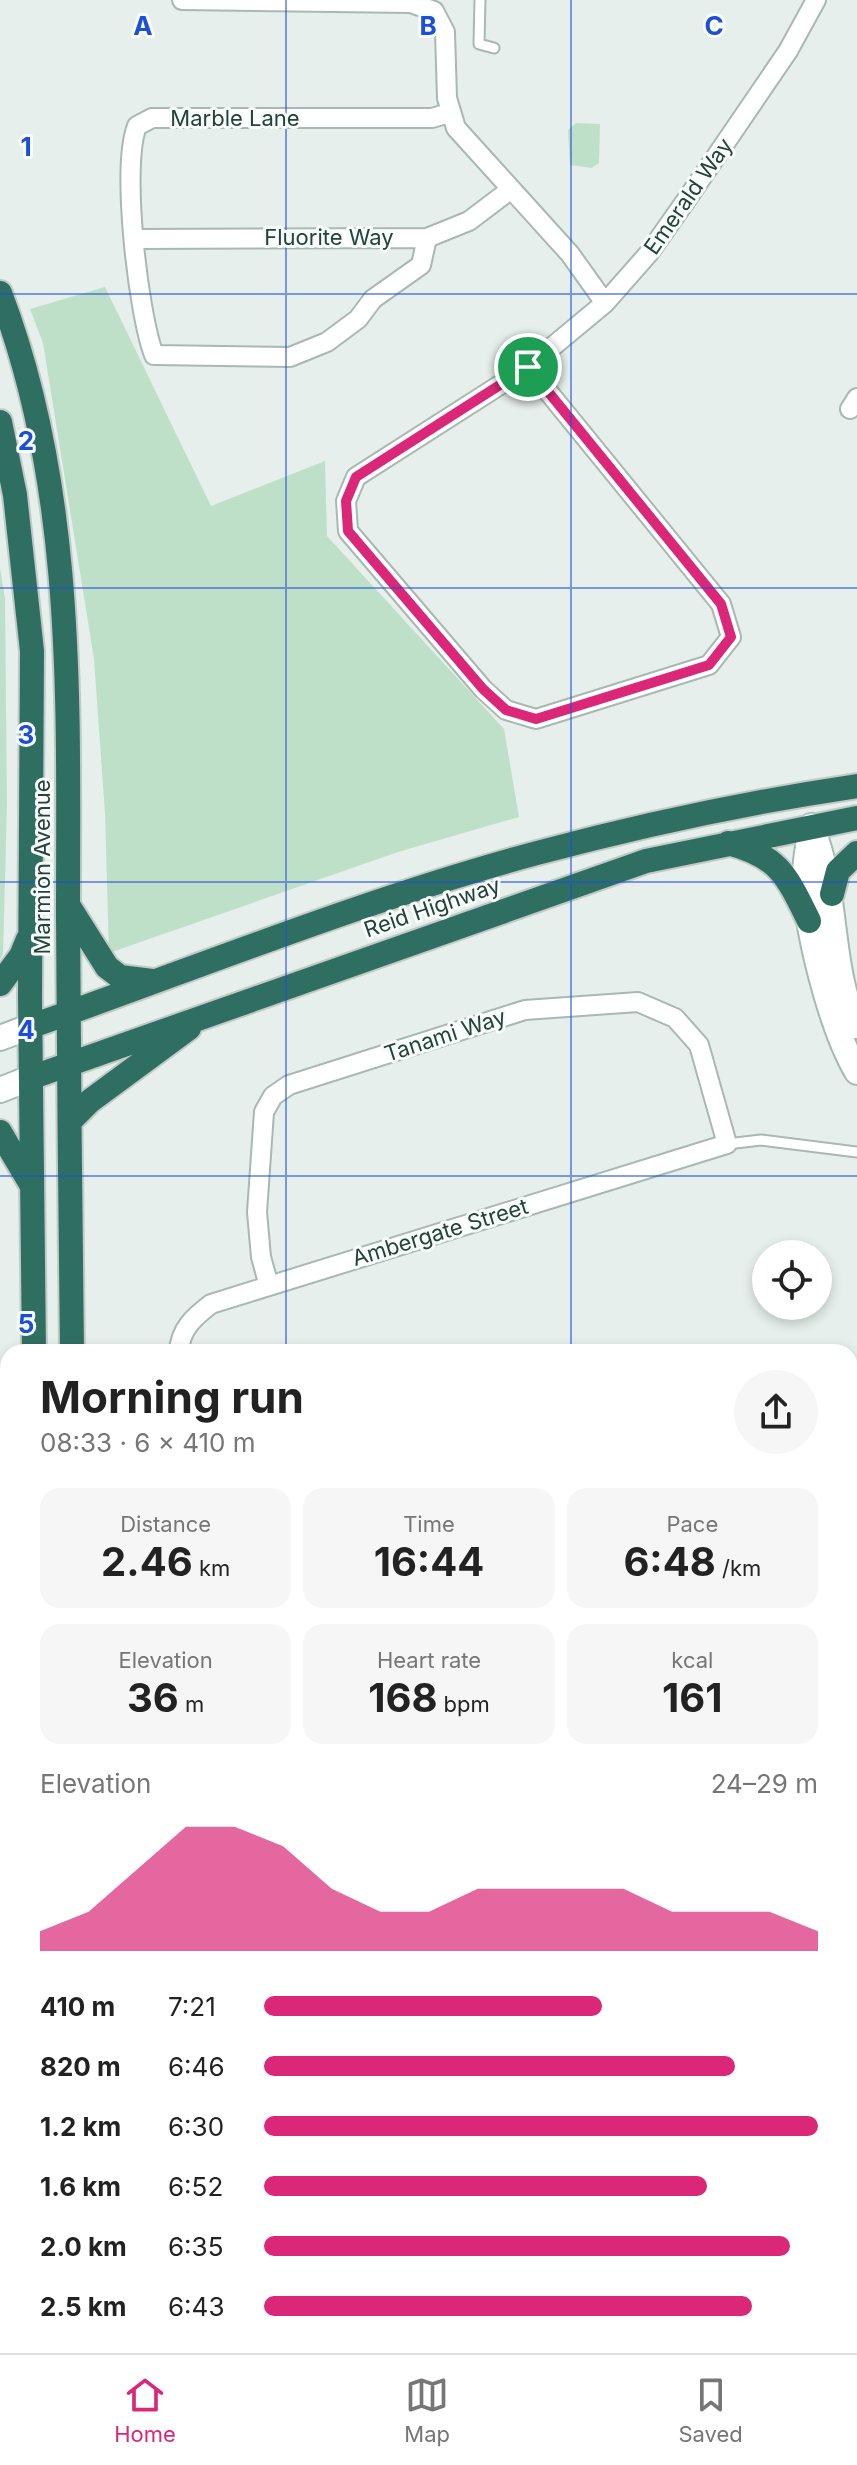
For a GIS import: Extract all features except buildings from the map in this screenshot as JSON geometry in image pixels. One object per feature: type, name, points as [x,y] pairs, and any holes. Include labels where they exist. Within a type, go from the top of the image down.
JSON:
[{"type":"highway","name":"Marmion Avenue","points":[[0,293],[17,337],[53,489],[66,644],[72,1344]]},
{"type":"highway","name":"Marmion Avenue","points":[[0,422],[15,495],[32,651],[34,1344]]},
{"type":"highway","name":"Reid Highway","points":[[32,1026],[535,854],[677,818],[857,786]]},
{"type":"highway","points":[[677,818],[720,822],[761,818],[811,826],[857,799]]},
{"type":"highway","name":"Reid Highway","points":[[33,1077],[646,861],[857,818]]},
{"type":"highway","points":[[726,843],[769,857],[784,874],[809,921]]},
{"type":"highway","points":[[832,894],[838,871],[857,853]]},
{"type":"highway","points":[[68,905],[107,967],[120,977],[156,982]]},
{"type":"highway","points":[[0,984],[21,956],[31,933]]},
{"type":"highway","points":[[71,1120],[90,1101],[211,1012]]},
{"type":"highway","points":[[0,1132],[33,1188]]},
{"type":"main road","points":[[811,826],[823,854],[832,894],[844,993],[857,1026]]},
{"type":"main road","points":[[811,826],[805,874],[809,921],[838,1028],[857,1072]]},
{"type":"main road","points":[[0,1038],[32,1026]]},
{"type":"main road","points":[[0,1090],[33,1077]]},
{"type":"street","points":[[182,0],[411,3],[434,11],[445,32],[449,113],[456,128],[570,254],[605,303]]},
{"type":"street","name":"Emerald Way","points":[[528,367],[721,604],[731,637],[709,665],[536,719],[506,710],[483,689],[348,531],[346,501],[356,477],[528,367],[605,303],[649,253],[687,199],[788,51],[816,0]]},
{"type":"street","name":"Marble Lane","points":[[427,238],[421,265],[373,299],[358,319],[327,342],[290,357],[180,358],[154,355],[150,346],[134,239],[131,142],[137,126],[152,118],[432,118],[449,113]]},
{"type":"street","name":"Fluorite Way","points":[[134,239],[427,238],[469,221],[510,190]]},
{"type":"street","name":"Tanami Way","points":[[269,1286],[261,1257],[257,1212],[264,1112],[273,1096],[289,1085],[525,1010],[638,1002],[675,1018],[699,1045],[727,1144]]},
{"type":"street","name":"Ambergate Street","points":[[180,1344],[191,1319],[211,1304],[727,1144]]},
{"type":"lane","points":[[480,0],[479,44],[494,48]]},
{"type":"lane","points":[[727,1144],[761,1140],[857,1152]]},
{"type":"green space","points":[[576,123],[600,124],[599,163],[592,168],[570,165],[568,130]]},
{"type":"green space","points":[[105,287],[211,506],[325,461],[327,536],[504,729],[519,817],[398,852],[109,953],[105,813],[94,659],[43,343],[30,309]]},
{"type":"green space","points":[[0,567],[5,599],[7,805],[3,954],[0,960]]},
{"type":"route","points":[[528,367],[721,604],[731,637],[709,665],[536,719],[506,710],[483,689],[371,554],[348,531],[346,501],[356,477],[528,367]]}]
